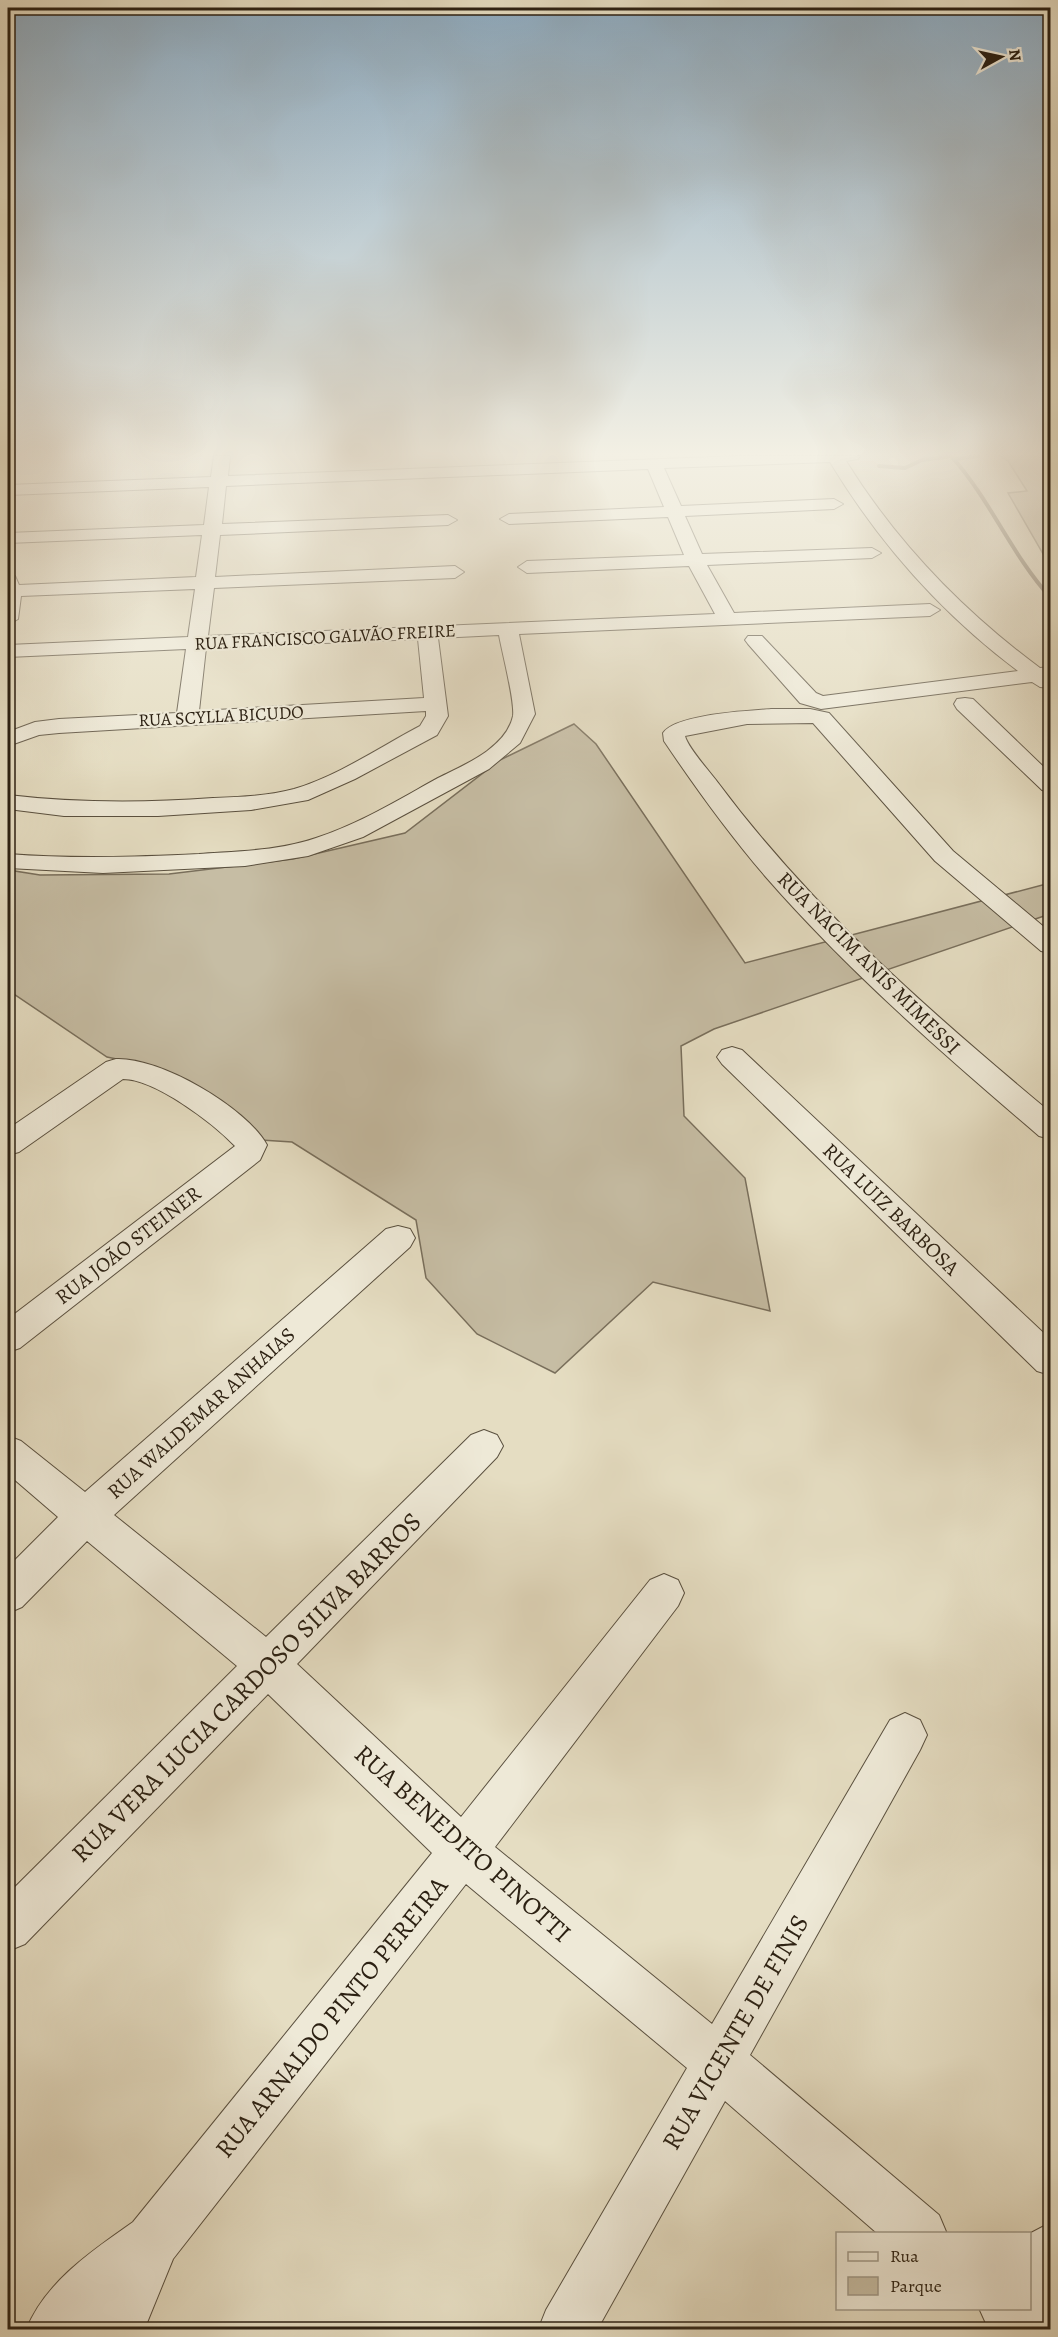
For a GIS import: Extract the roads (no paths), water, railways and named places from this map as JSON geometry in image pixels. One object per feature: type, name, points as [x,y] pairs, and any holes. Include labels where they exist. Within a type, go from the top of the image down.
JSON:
[{"type":"street","points":[[187,718],[208,565]]},
{"type":"street","points":[[527,567],[593,565]]},
{"type":"street","points":[[698,565],[729,621]]},
{"type":"street","points":[[914,565],[980,630],[1047,676]]},
{"type":"street","points":[[937,565],[1002,627],[1047,676]]},
{"type":"street","points":[[8,619],[10,585],[206,582],[455,572]]},
{"type":"street","name":"RUA FRANCISCO GALVÃO FREIRE","points":[[8,651],[508,628],[729,621],[940,621]]},
{"type":"street","points":[[783,670],[791,663],[778,648],[784,638],[940,621],[980,630],[1002,627]]},
{"type":"street","points":[[8,861],[58,866],[138,865],[253,858],[288,853],[351,834],[466,772],[510,742],[520,728],[524,714],[508,628]]},
{"type":"street","points":[[8,802],[64,809],[158,809],[251,803],[300,795],[347,774],[429,730],[437,716],[427,633]]},
{"type":"street","points":[[755,640],[808,698],[821,704],[1047,676]]},
{"type":"street","name":"RUA SCYLLA BICUDO","points":[[8,739],[35,729],[59,726],[436,704]]},
{"type":"street","points":[[965,704],[1050,784]]},
{"type":"street","name":"RUA NACIM ANIS MIMESSI","points":[[1050,945],[944,856],[816,715],[800,714],[688,727],[674,733],[675,741],[785,883],[826,926],[969,1061],[1050,1128]]},
{"type":"street","name":"RUA LUIZ BARBOSA","points":[[732,1057],[1038,1330],[1050,1361]]},
{"type":"street","name":"RUA JOÃO STEINER","points":[[8,1144],[116,1069],[129,1068],[150,1074],[242,1131],[252,1145],[249,1152],[8,1338]]},
{"type":"street","name":"RUA WALDEMAR ANHAIAS","points":[[8,1594],[85,1516],[398,1238]]},
{"type":"street","name":"RUA VERA LUCIA CARDOSO SILVA BARROS","points":[[8,1927],[484,1446]]},
{"type":"street","name":"RUA BENEDITO PINOTTI","points":[[8,1452],[268,1665],[464,1851],[719,2062],[918,2232]]},
{"type":"street","name":"RUA ARNALDO PINTO PEREIRA","points":[[54,2330],[95,2283],[152,2241],[464,1851],[664,1593]]},
{"type":"street","name":"RUA VICENTE DE FINIS","points":[[566,2330],[905,1735]]},
{"type":"street","name":"RUA ARNALDO PINTO PEREIRA","points":[[110,2330],[122,2314],[152,2241]]},
{"type":"street","points":[[1031,2295],[1050,2250]]},
{"type":"waterway","points":[[1025,565],[1050,597]]}]
